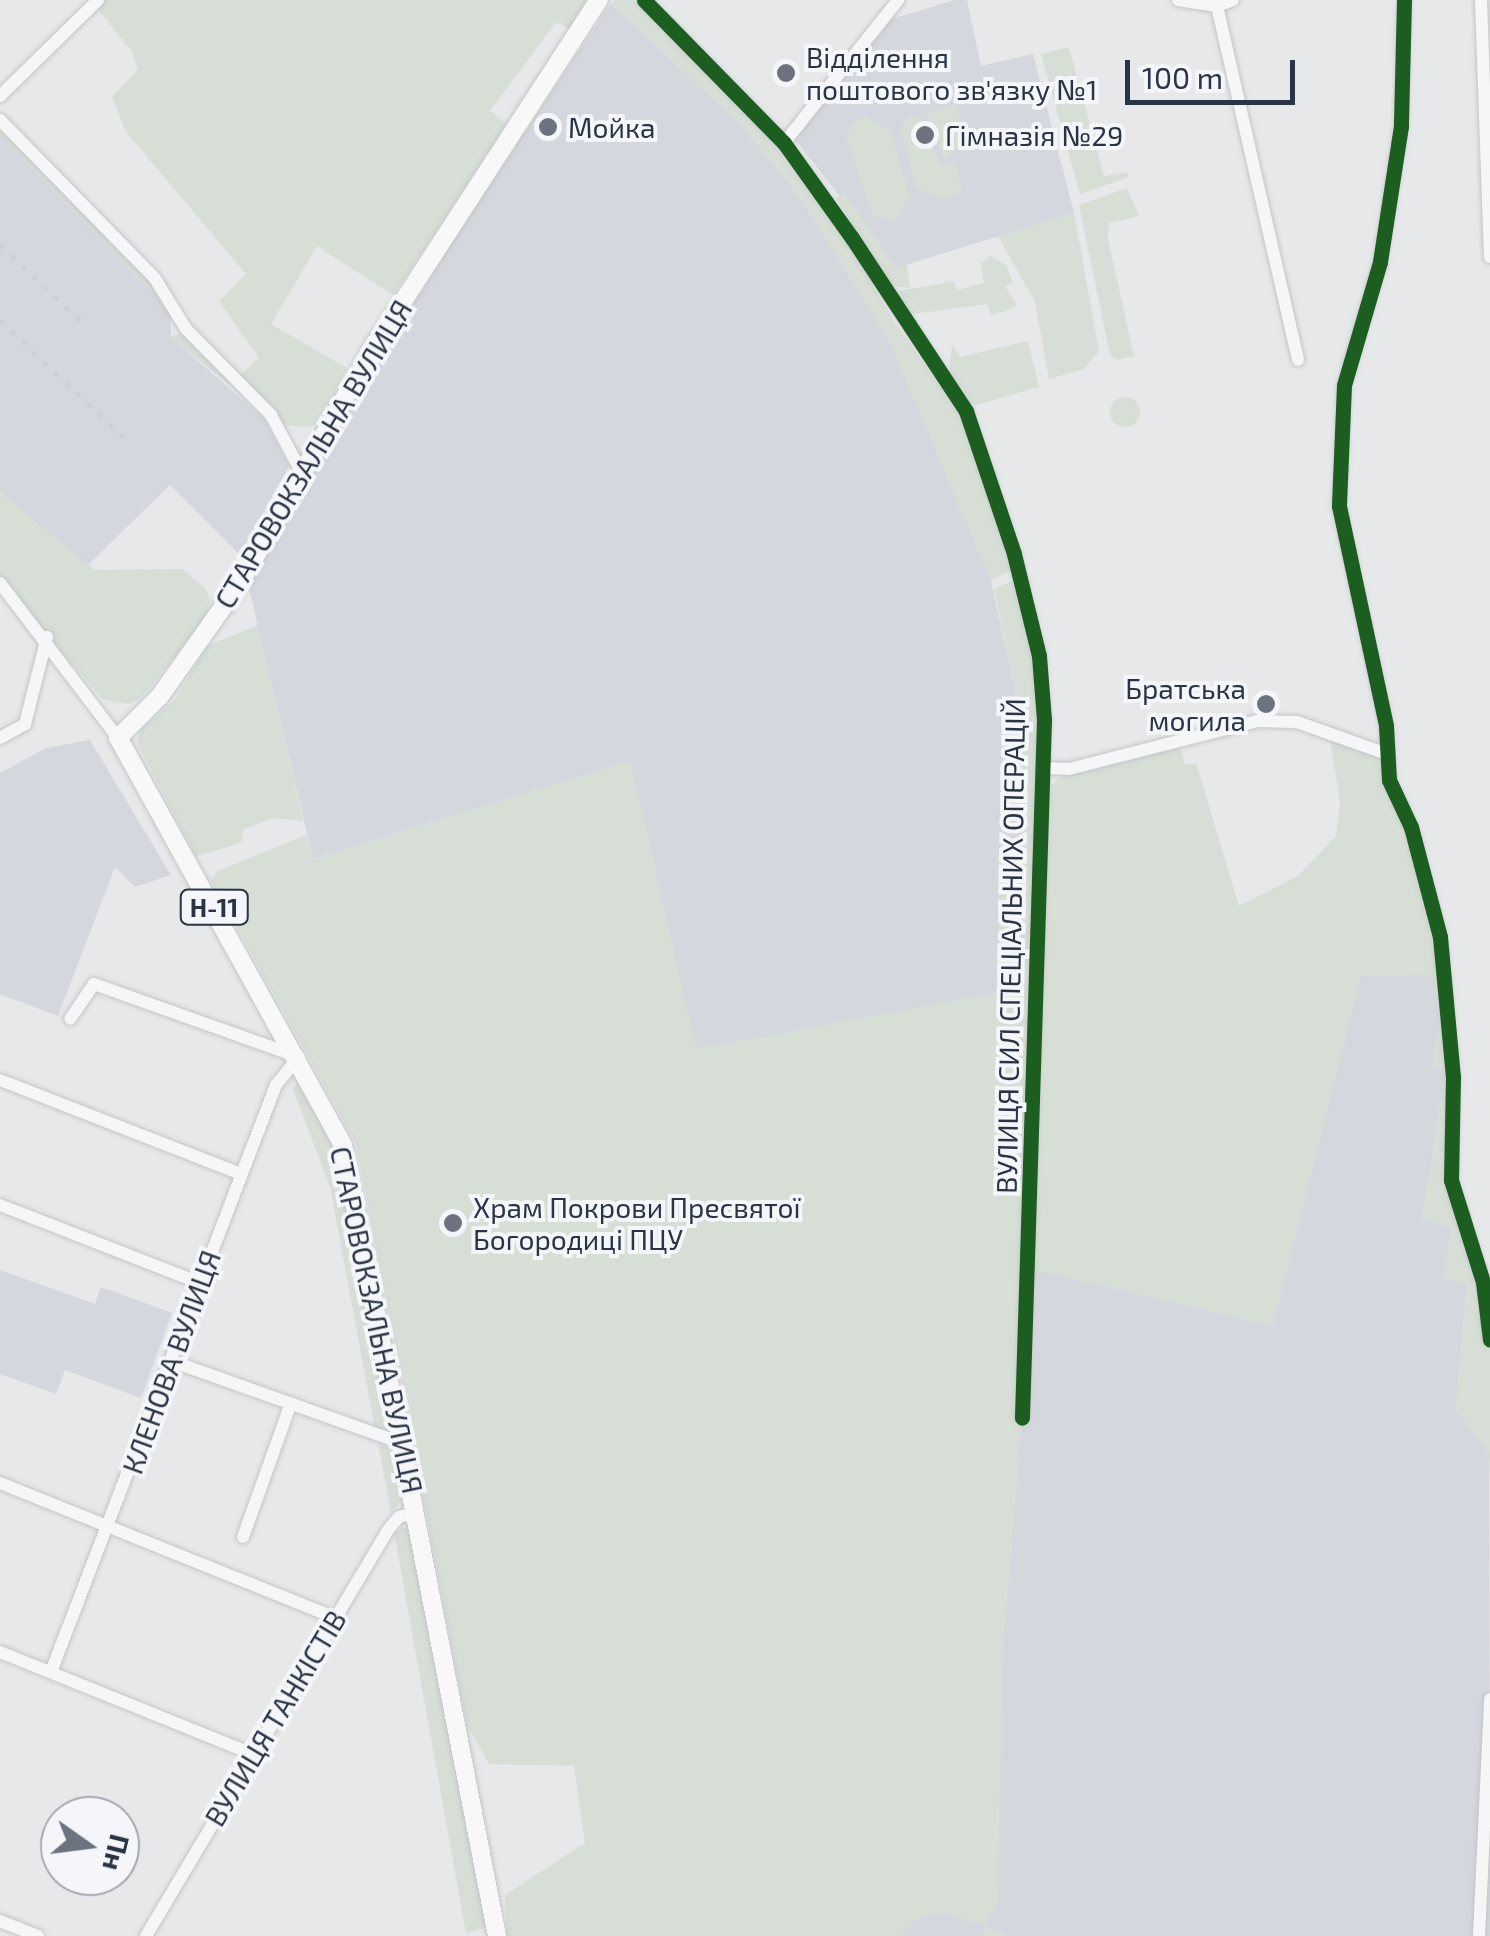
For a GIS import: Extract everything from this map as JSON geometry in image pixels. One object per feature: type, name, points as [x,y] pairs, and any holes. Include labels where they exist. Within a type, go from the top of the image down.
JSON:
[{"type":"main road","name":"СТАРОВОКЗАЛЬНА ВУЛИЦЯ","points":[[497,1936],[343,1146],[299,1057],[118,738],[189,658],[304,476],[374,346],[599,0]]},
{"type":"street","points":[[0,96],[98,0]]},
{"type":"street","name":"ВУЛИЦЯ СИЛ СПЕЦІАЛЬНИХ ОПЕРАЦІЙ","points":[[644,0],[784,142],[966,412],[1014,554],[1039,656],[1044,768],[1022,1418]]},
{"type":"street","points":[[784,142],[898,0]]},
{"type":"street","points":[[1178,0],[1233,0]]},
{"type":"street","points":[[1404,0],[1392,195],[1344,385],[1340,446],[1343,532],[1386,726],[1384,753],[1440,937],[1453,1077],[1451,1180],[1482,1282],[1490,1340]]},
{"type":"street","points":[[1480,0],[1490,257]]},
{"type":"street","points":[[1214,3],[1298,360]]},
{"type":"street","points":[[0,120],[154,278],[186,328],[270,415],[304,476]]},
{"type":"street","points":[[0,582],[47,637],[118,738]]},
{"type":"street","points":[[0,738],[24,724],[47,637]]},
{"type":"street","points":[[1044,768],[1069,769],[1257,721],[1297,722],[1384,753]]},
{"type":"street","points":[[70,1019],[94,984],[299,1057]]},
{"type":"street","name":"КЛЕНОВА ВУЛИЦЯ","points":[[51,1672],[174,1362],[240,1174],[276,1085],[299,1057]]},
{"type":"street","points":[[0,1080],[240,1174]]},
{"type":"street","points":[[0,1205],[200,1282]]},
{"type":"street","points":[[174,1362],[402,1443]]},
{"type":"street","points":[[244,1536],[291,1403]]},
{"type":"street","points":[[0,1483],[335,1618]]},
{"type":"street","name":"ВУЛИЦЯ ТАНКІСТІВ","points":[[146,1936],[388,1530],[399,1517],[416,1512]]},
{"type":"street","points":[[0,1652],[253,1754]]},
{"type":"street","points":[[1479,1936],[1490,1699]]},
{"type":"street","points":[[0,1921],[38,1936]]},
{"type":"shaded area","points":[[104,0],[589,0],[571,30],[556,22],[490,111],[507,125],[393,295],[317,246],[271,324],[347,368],[319,424],[305,427],[285,425],[240,375],[259,358],[219,301],[246,274],[126,132],[112,97],[138,70],[132,52],[96,7]]},
{"type":"shaded area","points":[[615,0],[633,0],[751,114],[849,244],[894,322],[960,414],[1012,569],[991,581],[889,341],[800,197],[742,126],[611,4]]},
{"type":"shaded area","name":"Гімназія №29","points":[[967,0],[981,66],[1033,54],[1074,213],[896,268],[795,139],[888,20]]},
{"type":"shaded area","points":[[611,4],[742,126],[800,197],[889,340],[949,472],[991,581],[1019,708],[1023,856],[997,856],[1001,992],[696,1050],[630,761],[313,859],[248,584],[372,358]]},
{"type":"shaded area","points":[[1069,47],[1104,176],[1127,172],[1129,177],[1080,194],[1041,54]]},
{"type":"shaded area","points":[[956,104],[966,140],[945,160],[927,113]]},
{"type":"shaded area","points":[[921,115],[940,165],[956,161],[962,193],[941,198],[917,189],[901,131],[906,119]]},
{"type":"shaded area","points":[[865,117],[890,130],[909,196],[896,222],[873,216],[847,141],[851,123]]},
{"type":"shaded area","points":[[0,125],[151,279],[170,312],[0,135]]},
{"type":"shaded area","points":[[0,135],[170,312],[171,337],[264,419],[289,466],[240,555],[170,485],[87,566],[0,492]]},
{"type":"shaded area","points":[[1127,188],[1139,216],[1109,223],[1108,239],[1134,356],[1117,360],[1110,355],[1079,205]]},
{"type":"shaded area","points":[[844,193],[896,267],[907,264],[910,288],[890,286],[836,198]]},
{"type":"shaded area","points":[[1074,213],[1099,351],[1084,369],[1049,379],[1035,302],[998,236]]},
{"type":"shaded area","points":[[991,256],[1006,265],[1013,283],[1005,286],[1017,305],[1006,311],[991,315],[987,304],[913,314],[894,292],[954,281],[957,290],[984,283],[981,263]]},
{"type":"shaded area","points":[[184,332],[268,416],[170,337]]},
{"type":"shaded area","points":[[1028,341],[1039,387],[976,405],[964,402],[948,377],[952,345],[960,357]]},
{"type":"shaded area","points":[[1125,397],[1136,401],[1140,412],[1136,423],[1125,427],[1114,423],[1110,412],[1114,401]]},
{"type":"shaded area","points":[[0,492],[95,570],[182,569],[205,588],[210,600],[204,621],[142,697],[129,704],[104,700],[0,583]]},
{"type":"shaded area","points":[[1016,579],[1035,657],[1040,721],[1022,1418],[1002,1663],[998,1901],[985,1924],[1006,1936],[984,1936],[984,1924],[942,1913],[916,1919],[899,1936],[507,1936],[505,1895],[585,1843],[574,1766],[489,1764],[467,1725],[356,1143],[211,880],[218,871],[306,835],[314,859],[630,761],[696,1049],[1000,992],[997,855],[1023,855],[1023,777],[1019,708],[994,589]]},
{"type":"shaded area","points":[[258,625],[303,821],[271,818],[243,830],[241,843],[196,856],[137,743],[141,729],[174,701],[207,646]]},
{"type":"shaded area","points":[[1329,733],[1384,753],[1420,859],[1447,1004],[1451,1180],[1473,1246],[1490,1340],[1490,1480],[1489,1452],[1456,1410],[1467,1284],[1443,1278],[1452,1228],[1422,1218],[1446,1071],[1433,1069],[1439,1019],[1433,975],[1361,976],[1273,1326],[1032,1269],[1050,786],[1062,776],[1180,747],[1185,765],[1196,763],[1239,906],[1298,876],[1336,836],[1340,802]]},
{"type":"shaded area","points":[[90,740],[171,875],[135,887],[115,867],[58,1016],[0,994],[0,773],[46,748]]},
{"type":"shaded area","points":[[1434,974],[1439,1019],[1433,1068],[1446,1071],[1422,1218],[1452,1228],[1443,1278],[1467,1284],[1456,1410],[1489,1452],[1490,1936],[1006,1936],[985,1925],[984,1936],[899,1936],[916,1919],[942,1913],[984,1924],[1028,1268],[1273,1326],[1361,975]]},
{"type":"shaded area","points":[[303,1083],[334,1137],[390,1432],[375,1429],[330,1187],[292,1087]]},
{"type":"shaded area","points":[[0,1270],[95,1304],[101,1287],[172,1313],[141,1398],[65,1370],[56,1394],[0,1374]]},
{"type":"shaded area","points":[[378,1443],[395,1451],[406,1497],[391,1512]]},
{"type":"shaded area","points":[[410,1525],[488,1927],[466,1933],[394,1532]]},
{"type":"railway","points":[[0,245],[86,327]]},
{"type":"railway","points":[[0,321],[128,442]]},
{"type":"cycle path","points":[[644,0],[784,143],[852,238],[966,411],[1014,554],[1039,656],[1044,720],[1022,1418]]},
{"type":"cycle path","points":[[1404,0],[1401,126],[1380,262],[1344,385],[1339,506],[1386,726],[1389,780],[1411,827],[1440,937],[1453,1077],[1451,1180],[1483,1282],[1490,1340]]},
{"type":"place","name":"Відділення поштового зв'язку №1","points":[[786,73]]},
{"type":"place","name":"Мойка","points":[[548,127]]},
{"type":"place","name":"Гімназія №29","points":[[925,135]]},
{"type":"place","name":"Братська могила","points":[[1266,704]]},
{"type":"place","name":"Храм Покрови Пресвятої Богородиці ПЦУ","points":[[453,1223]]}]
